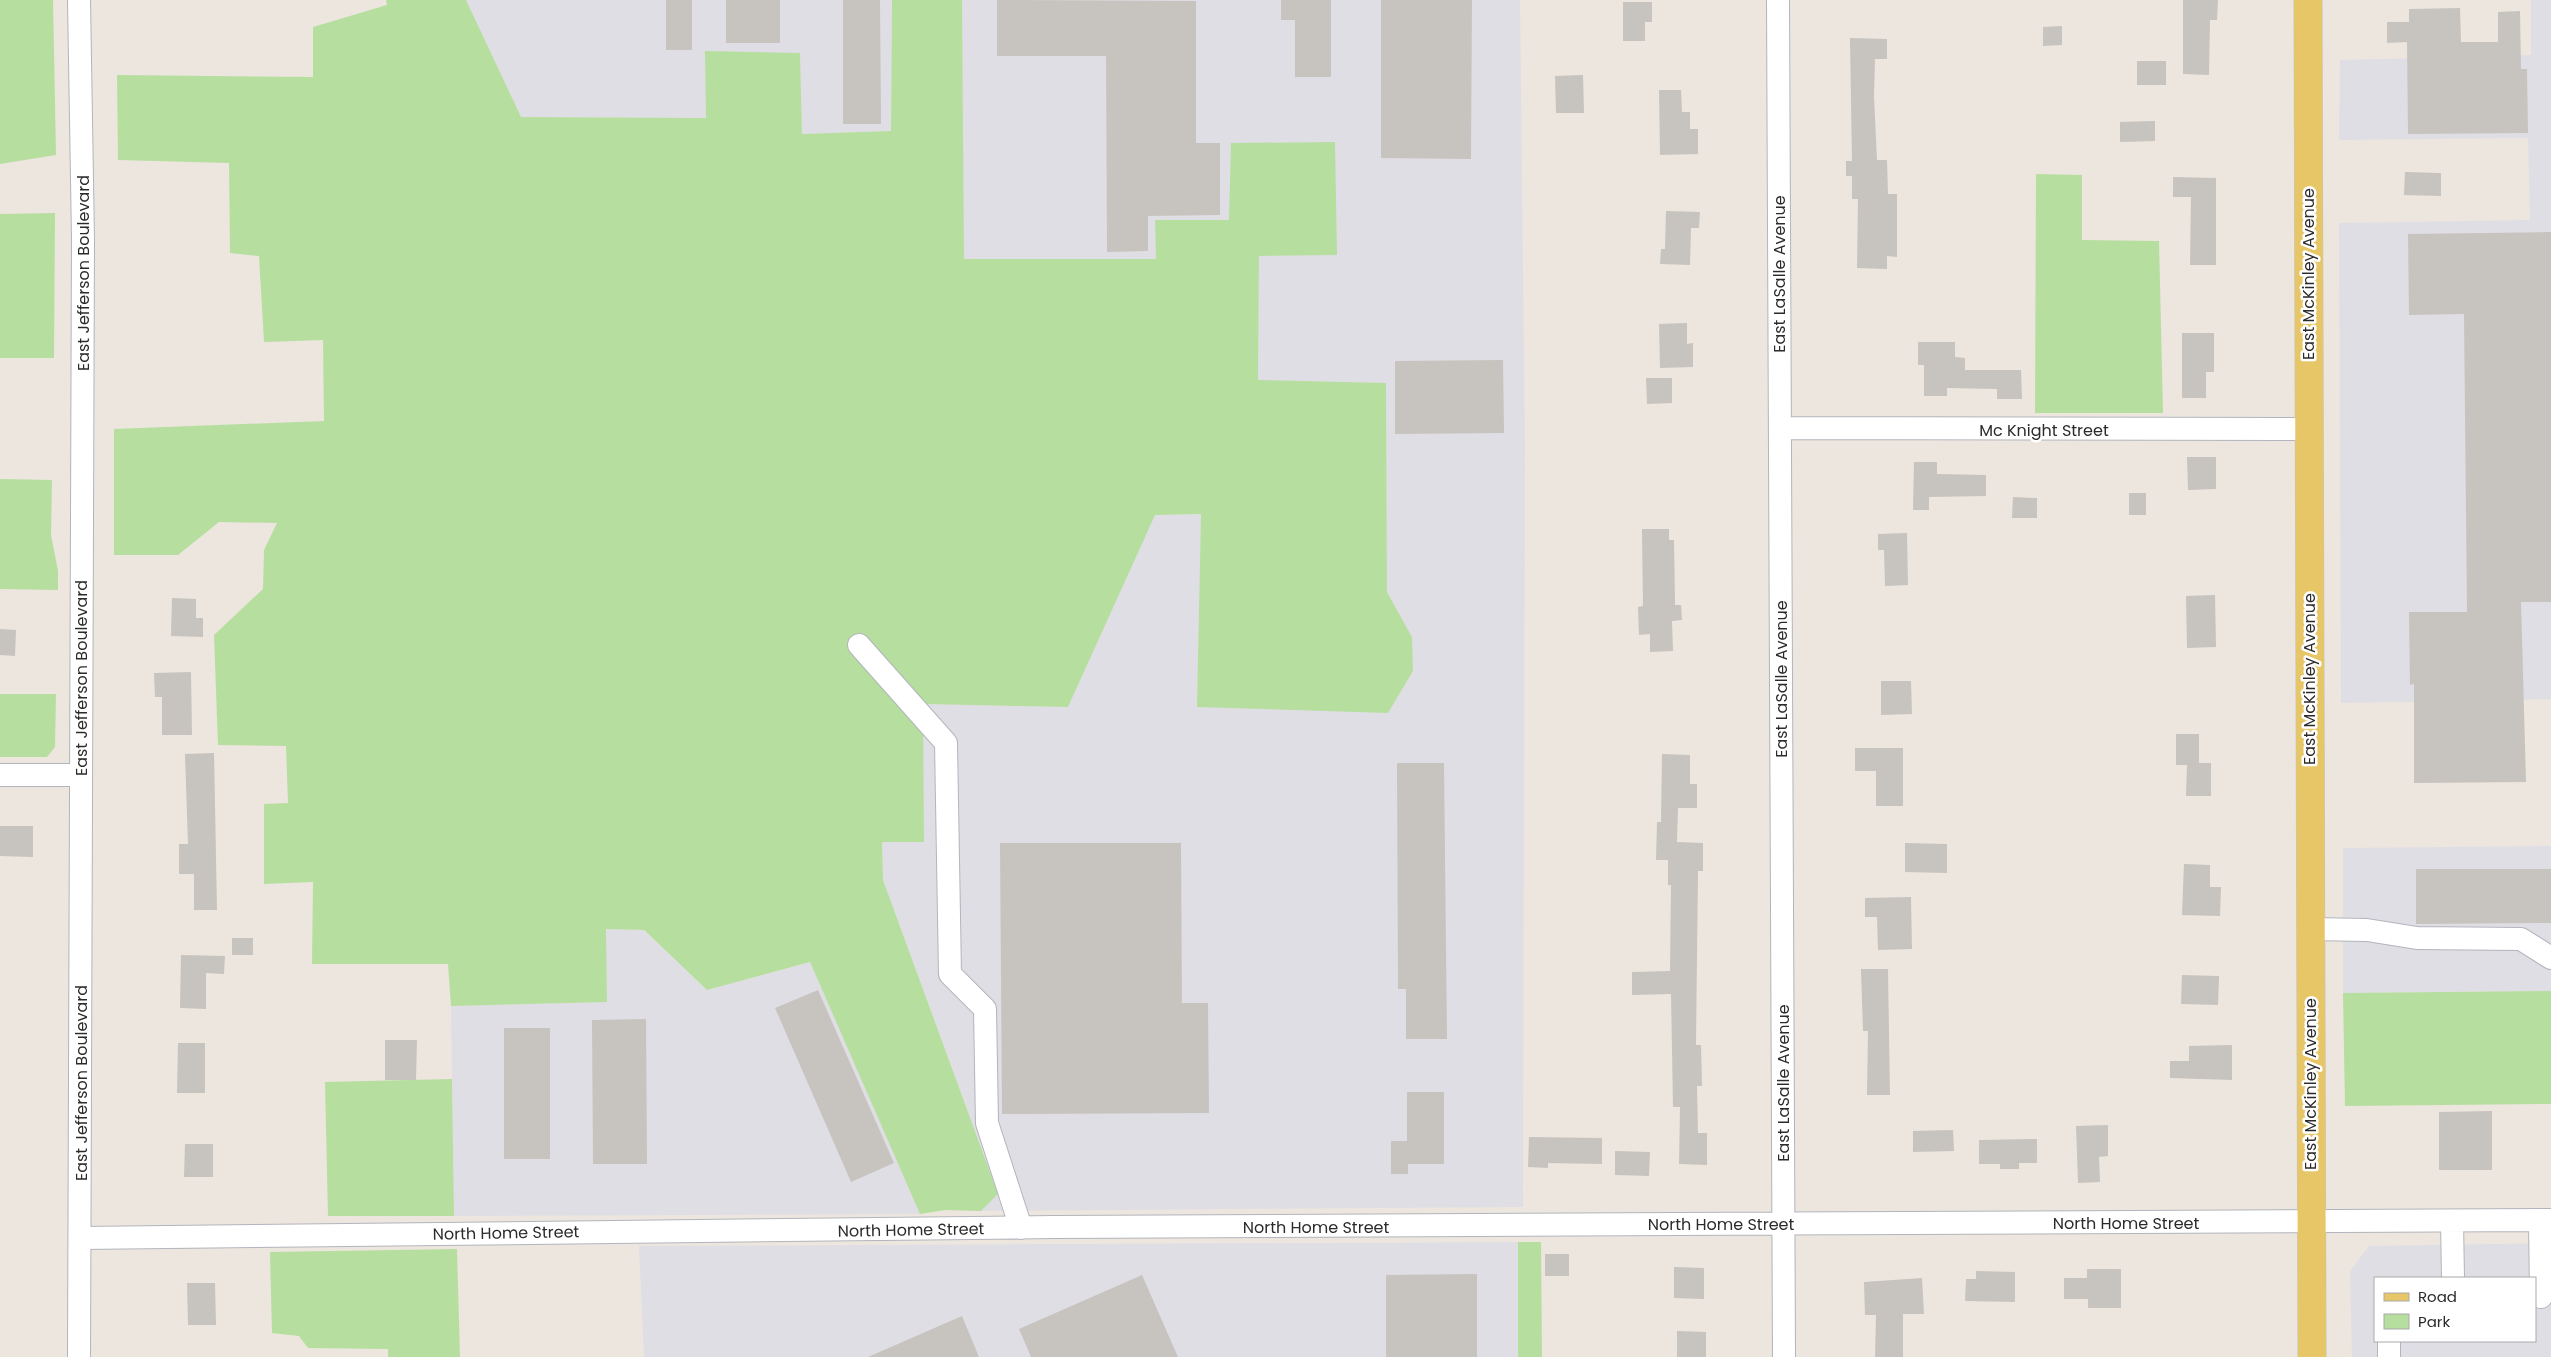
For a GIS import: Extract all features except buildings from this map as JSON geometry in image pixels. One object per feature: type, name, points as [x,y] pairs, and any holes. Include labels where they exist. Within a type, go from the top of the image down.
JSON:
[{"type":"main road","name":"East McKinley Avenue","points":[[2308,0],[2310,1223],[2312,1357]]},
{"type":"street","name":"East Jefferson Boulevard","points":[[79,0],[83,216],[79,1357]]},
{"type":"street","name":"East LaSalle Avenue","points":[[1778,0],[1784,1357]]},
{"type":"street","name":"Mc Knight Street","points":[[1780,428],[2309,429]]},
{"type":"street","points":[[859,645],[946,743],[950,974],[985,1009],[987,1123],[1021,1228]]},
{"type":"street","points":[[0,775],[80,775]]},
{"type":"street","points":[[2310,929],[2367,930],[2417,938],[2521,939],[2551,958]]},
{"type":"street","points":[[2542,1295],[2546,1220]]},
{"type":"street","name":"North Home Street","points":[[80,1238],[1021,1228],[2310,1223],[2546,1220]]},
{"type":"street","points":[[2452,1221],[2453,1277]]},
{"type":"street","points":[[2389,1342],[2389,1357]]},
{"type":"shaded area","points":[[466,0],[892,0],[891,131],[802,134],[800,53],[706,118],[521,117]]},
{"type":"shaded area","points":[[962,0],[1520,0],[1525,445],[1523,1207],[981,1211],[998,1194],[883,880],[882,841],[924,842],[922,704],[1068,707],[1154,515],[1202,514],[1197,707],[1412,637],[1387,592],[1386,383],[1258,381],[1259,256],[1229,220],[1155,220],[1156,259],[963,259]]},
{"type":"shaded area","points":[[2531,0],[2551,0],[2551,699],[2341,703],[2339,223],[2530,220],[2528,138],[2339,140],[2340,60],[2531,55]]},
{"type":"shaded area","points":[[2551,846],[2551,991],[2343,993],[2343,848]]},
{"type":"shaded area","points":[[605,929],[643,930],[707,990],[810,962],[920,1214],[454,1216],[451,1006],[607,1002]]},
{"type":"shaded area","points":[[1518,1242],[1518,1357],[644,1357],[639,1246]]},
{"type":"shaded area","points":[[2551,1243],[2551,1357],[2352,1357],[2350,1271],[2369,1246]]},
{"type":"green space","points":[[0,0],[53,0],[56,155],[0,164]]},
{"type":"green space","points":[[386,0],[466,0],[521,117],[706,118],[705,51],[800,53],[802,134],[891,131],[892,0],[962,0],[964,259],[1156,259],[1155,220],[1229,220],[1231,143],[1335,142],[1337,255],[1259,256],[1258,380],[1386,383],[1387,592],[1412,637],[1413,671],[1388,713],[1197,707],[1201,514],[1155,515],[1068,707],[923,704],[924,842],[882,842],[883,880],[998,1194],[981,1211],[945,1210],[920,1214],[810,962],[707,990],[644,930],[606,929],[607,1002],[451,1006],[448,964],[312,964],[313,882],[264,884],[264,804],[288,803],[286,746],[218,745],[214,635],[263,589],[264,550],[277,523],[219,522],[178,555],[114,555],[114,429],[324,421],[323,340],[264,342],[259,256],[230,253],[229,163],[118,160],[117,75],[313,77],[313,27],[387,5]]},
{"type":"green space","points":[[2036,174],[2082,175],[2082,240],[2159,241],[2163,413],[2035,413]]},
{"type":"green space","points":[[55,213],[54,358],[0,358],[0,214]]},
{"type":"green space","points":[[0,479],[52,480],[51,535],[58,571],[58,590],[0,589]]},
{"type":"green space","points":[[0,694],[56,694],[55,747],[47,757],[0,757]]},
{"type":"green space","points":[[2551,991],[2551,1104],[2345,1106],[2343,993]]},
{"type":"green space","points":[[452,1079],[454,1216],[328,1216],[325,1082]]},
{"type":"green space","points":[[1518,1242],[1541,1242],[1542,1357],[1518,1357]]},
{"type":"green space","points":[[457,1249],[460,1357],[388,1357],[388,1349],[308,1348],[299,1336],[272,1333],[270,1252]]}]
